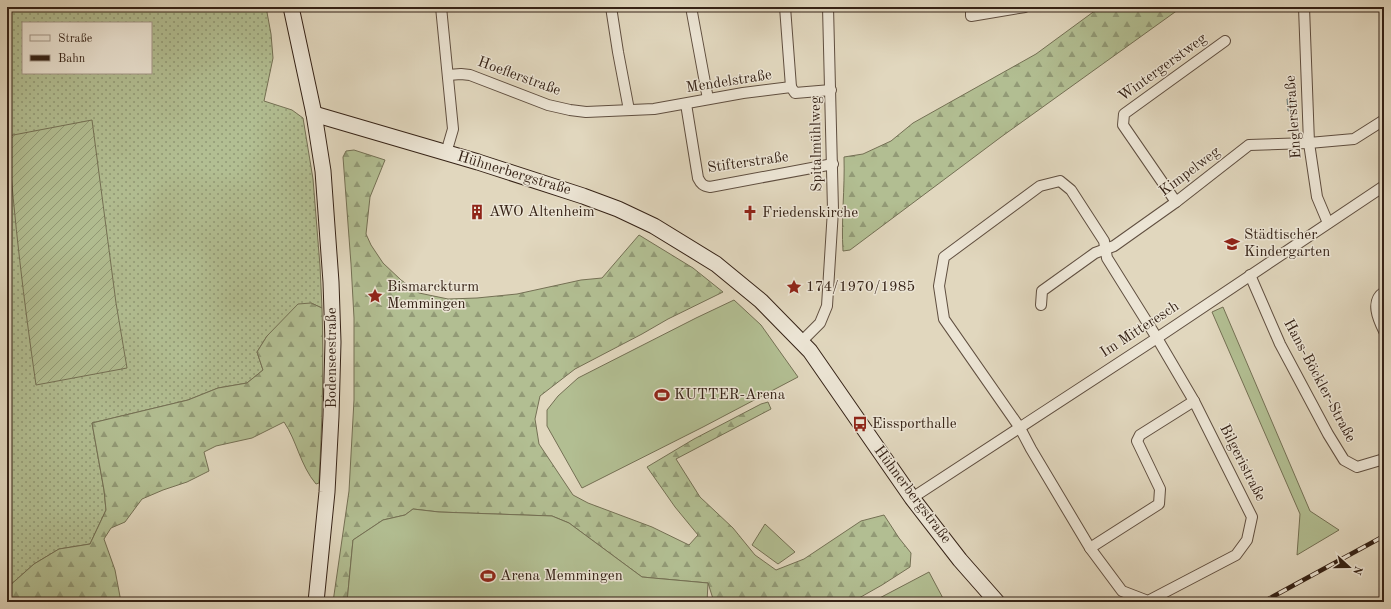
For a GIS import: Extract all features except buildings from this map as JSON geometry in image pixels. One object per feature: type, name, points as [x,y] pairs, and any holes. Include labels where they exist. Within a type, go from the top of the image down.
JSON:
[{"type":"street","name":"Bodenseestraße","points":[[291,7],[314,114],[325,185],[331,282],[333,342],[331,416],[327,492],[316,602]]},
{"type":"street","points":[[441,7],[453,129],[446,153]]},
{"type":"street","points":[[612,7],[618,52],[629,110]]},
{"type":"street","points":[[691,7],[708,99]]},
{"type":"street","points":[[786,7],[791,88]]},
{"type":"street","name":"Spitalmühlweg","points":[[801,342],[820,323],[827,306],[833,210],[828,7]]},
{"type":"street","points":[[971,7],[972,16],[1025,7]]},
{"type":"street","name":"Englerstraße","points":[[1304,7],[1309,143],[1317,197],[1328,223]]},
{"type":"street","name":"Wintergerstweg","points":[[1176,202],[1123,125],[1124,114],[1225,41]]},
{"type":"street","name":"Hoeflerstraße","points":[[448,75],[470,75],[548,105],[570,110],[586,112],[629,110]]},
{"type":"street","name":"Mendelstraße","points":[[629,110],[654,109],[686,104],[743,92],[791,88],[795,93],[831,90]]},
{"type":"street","name":"Stifterstraße","points":[[686,104],[698,178],[701,184],[705,187],[833,164]]},
{"type":"street","name":"Hühnerbergstraße","points":[[314,114],[584,196],[618,209],[654,226],[699,253],[740,283],[761,301],[810,351],[912,498],[960,560],[997,602]]},
{"type":"street","name":"Kimpelweg","points":[[1041,305],[1042,291],[1095,253],[1114,246],[1176,202],[1249,145],[1309,143],[1354,139],[1384,120]]},
{"type":"street","name":"Bilgeristraße","points":[[1060,181],[1071,190],[1104,241],[1106,249],[1108,258],[1194,401],[1252,517],[1247,540],[1236,556],[1148,601],[1122,591],[1090,548],[1020,428],[944,319],[939,286],[944,257],[1040,186],[1060,181]]},
{"type":"street","name":"Im Mitteresch","points":[[912,498],[1157,338],[1384,186]]},
{"type":"street","name":"Hans-Böckler-Straße","points":[[1250,275],[1280,344],[1328,434],[1344,460],[1357,467],[1384,459]]},
{"type":"street","points":[[1384,292],[1380,294],[1376,305],[1377,317],[1384,331]]},
{"type":"street","points":[[1090,548],[1159,504],[1160,489],[1137,441],[1140,434],[1194,401]]},
{"type":"green space","points":[[7,7],[266,7],[271,34],[273,58],[264,101],[292,110],[303,118],[313,179],[322,308],[311,303],[282,322],[267,336],[257,352],[263,370],[247,383],[218,388],[188,400],[92,423],[104,490],[106,510],[90,544],[59,549],[34,564],[7,588]]},
{"type":"green space","points":[[1100,7],[1182,7],[1001,137],[850,250],[843,251],[842,228],[844,157],[863,154],[891,141],[913,123],[1036,54]]},
{"type":"green space","points":[[92,120],[116,303],[127,368],[36,385],[27,323],[13,198],[8,136]]},
{"type":"green space","points":[[354,150],[385,160],[370,197],[366,234],[371,245],[383,263],[401,280],[419,293],[448,299],[477,298],[517,294],[581,280],[602,278],[639,235],[693,268],[723,292],[668,319],[575,369],[540,396],[535,419],[539,444],[573,495],[588,503],[652,527],[689,545],[698,535],[675,507],[647,467],[694,439],[761,404],[768,402],[771,409],[676,459],[700,497],[733,528],[755,555],[776,570],[804,559],[861,521],[884,515],[911,553],[910,567],[852,602],[714,602],[708,583],[642,577],[569,523],[552,516],[439,512],[413,509],[405,515],[383,520],[353,540],[347,602],[333,602],[349,491],[354,400],[354,318],[343,157],[346,151]]},
{"type":"green space","name":"KUTTER-Arena","points":[[734,300],[761,325],[798,377],[582,488],[547,426],[547,410],[558,396],[578,378]]},
{"type":"green space","points":[[311,303],[322,308],[323,352],[319,483],[316,484],[306,469],[284,422],[252,438],[216,446],[204,452],[209,471],[187,482],[142,499],[125,522],[111,528],[104,539],[115,570],[121,602],[7,602],[7,588],[34,564],[59,549],[90,544],[106,510],[104,490],[92,423],[188,400],[218,388],[247,383],[263,370],[257,352],[267,336],[298,304]]},
{"type":"green space","points":[[1223,307],[1310,511],[1339,530],[1297,555],[1300,514],[1212,312]]},
{"type":"green space","points":[[413,509],[439,512],[552,516],[569,523],[642,577],[708,583],[707,602],[347,602],[353,540],[383,520],[405,515]]},
{"type":"green space","points":[[765,524],[795,552],[778,564],[752,545]]},
{"type":"green space","points":[[929,572],[945,602],[872,602]]},
{"type":"water","points":[[1293,98],[1294,110],[1288,111],[1287,99]]},
{"type":"railway","points":[[1263,602],[1384,536]]},
{"type":"place","name":"AWO Altenheim","points":[[477,212]]},
{"type":"place","name":"Friedenskirche","points":[[750,213]]},
{"type":"place","name":"Städtischer Kindergarten","points":[[1232,244]]},
{"type":"place","name":"174/1970/1985","points":[[794,287]]},
{"type":"place","name":"Bismarckturm Memmingen","points":[[375,296]]},
{"type":"place","name":"KUTTER-Arena","points":[[662,395]]},
{"type":"place","name":"Eissporthalle","points":[[860,424]]},
{"type":"place","name":"Arena Memmingen","points":[[488,576]]}]
